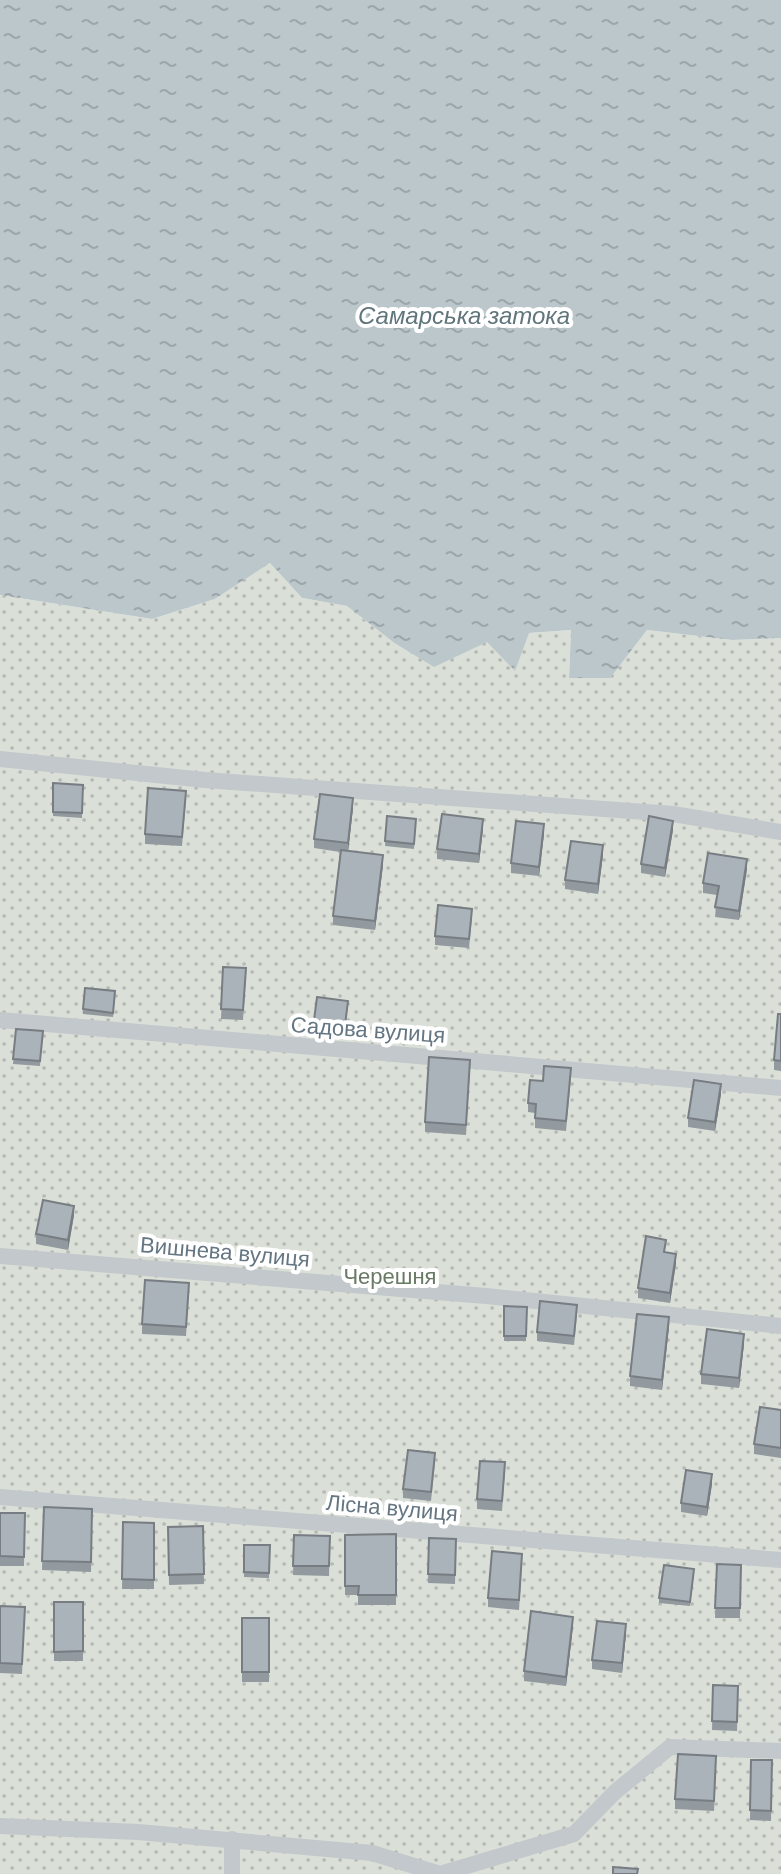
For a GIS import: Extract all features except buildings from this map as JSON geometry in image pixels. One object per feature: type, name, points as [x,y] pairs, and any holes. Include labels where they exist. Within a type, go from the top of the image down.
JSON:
[{"type":"lane","points":[[0,759],[205,780],[673,814],[781,832]]},
{"type":"lane","name":"Садова вулиця","points":[[0,1020],[781,1088]]},
{"type":"lane","name":"Вишнева вулиця","points":[[0,1256],[486,1296],[781,1326]]},
{"type":"lane","name":"Лісна вулиця","points":[[0,1497],[781,1560]]},
{"type":"lane","points":[[0,1826],[232,1839],[372,1853],[440,1874],[574,1834],[615,1792],[670,1747],[781,1751]]},
{"type":"lane","points":[[232,1839],[232,1874]]},
{"type":"green space","name":"Черешня","points":[[270,563],[302,598],[347,606],[393,642],[487,642],[529,633],[571,630],[569,677],[610,677],[647,630],[732,640],[781,638],[781,1874],[0,1874],[0,595],[152,619],[215,599]]},
{"type":"water","name":"Самарська затока","points":[[0,0],[781,0],[781,638],[732,640],[647,630],[610,678],[569,678],[571,630],[529,633],[515,671],[487,642],[434,667],[393,642],[347,606],[302,598],[270,563],[215,599],[152,619],[0,595]]}]
